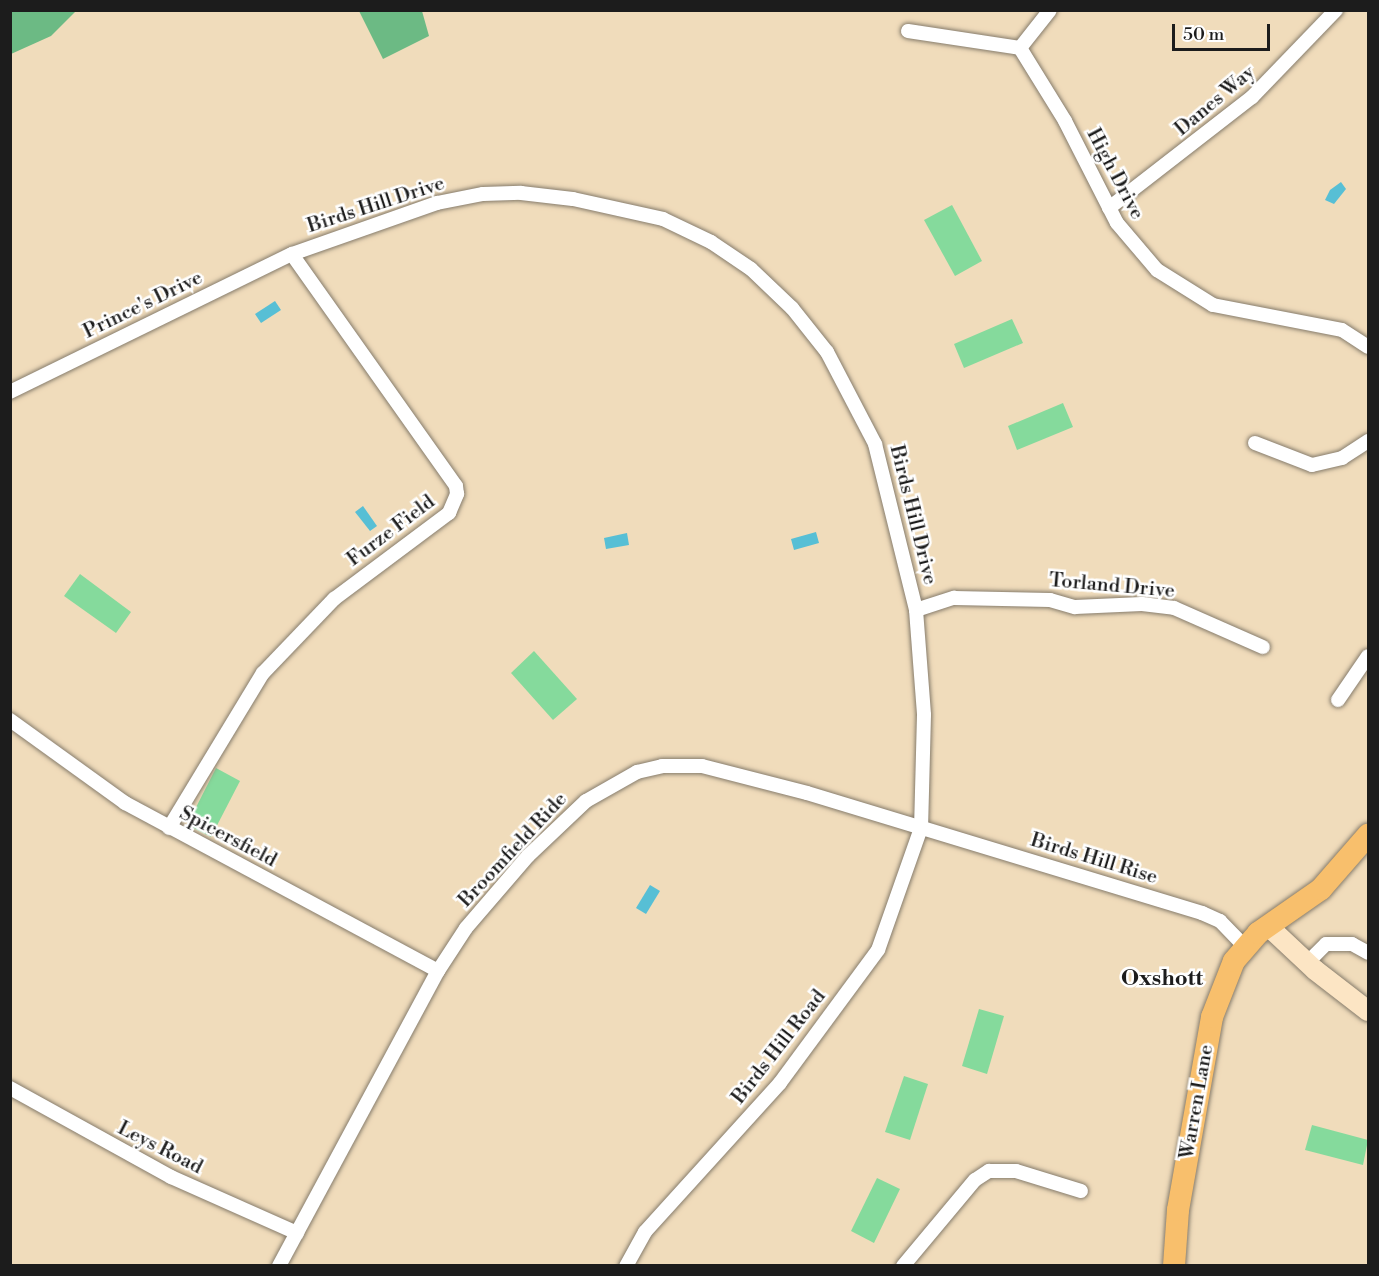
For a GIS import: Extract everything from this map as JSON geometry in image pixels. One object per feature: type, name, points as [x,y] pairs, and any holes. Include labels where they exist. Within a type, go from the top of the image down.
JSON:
[{"type":"main road","points":[[1244,946],[1321,889],[1368,835]]},
{"type":"main road","name":"Warren Lane","points":[[1174,1266],[1178,1210],[1212,1017],[1234,961],[1244,946]]},
{"type":"street","points":[[908,31],[1020,48],[1050,10]]},
{"type":"street","name":"Danes Way","points":[[1108,208],[1261,89],[1336,10]]},
{"type":"street","name":"High Drive","points":[[1020,48],[1069,130],[1108,208],[1127,238],[1157,270],[1202,300],[1342,330],[1368,347]]},
{"type":"street","name":"Birds Hill Drive","points":[[292,254],[437,202],[521,193],[615,206],[663,219],[711,242],[751,269],[792,308],[827,352],[856,401],[875,444],[890,491],[916,610],[924,715],[921,828]]},
{"type":"street","name":"Prince's Drive","points":[[10,392],[292,254]]},
{"type":"street","name":"Furze Field","points":[[169,828],[263,673],[334,599],[449,513],[457,494],[456,486],[292,254]]},
{"type":"street","points":[[1255,443],[1312,465],[1342,458],[1368,441]]},
{"type":"street","name":"Torland Drive","points":[[916,610],[954,598],[1050,600],[1075,607],[1142,604],[1174,608],[1263,647]]},
{"type":"street","points":[[1338,700],[1368,657]]},
{"type":"street","name":"Spicersfield","points":[[10,720],[87,777],[169,828],[438,971]]},
{"type":"street","name":"Broomfield Ride","points":[[279,1266],[438,971],[466,928],[528,856],[586,801],[637,771],[662,766],[702,766],[747,775],[921,828]]},
{"type":"street","name":"Birds Hill Rise","points":[[921,828],[1212,916],[1244,946]]},
{"type":"street","name":"Birds Hill Road","points":[[626,1266],[645,1232],[780,1083],[878,950],[921,828]]},
{"type":"street","points":[[1268,926],[1307,963],[1368,1011]]},
{"type":"street","points":[[1307,963],[1326,944],[1352,944],[1368,953]]},
{"type":"street","name":"Leys Road","points":[[10,1088],[171,1177],[297,1233]]},
{"type":"street","points":[[903,1266],[975,1180],[989,1172],[1016,1171],[1056,1180],[1081,1191]]},
{"type":"green space","points":[[10,11],[76,11],[51,36],[11,54]]},
{"type":"green space","points":[[359,11],[422,11],[429,36],[383,59]]},
{"type":"green space","points":[[952,205],[982,261],[955,276],[924,220]]},
{"type":"green space","points":[[1012,319],[1023,343],[964,368],[954,344]]},
{"type":"green space","points":[[1063,403],[1073,427],[1017,450],[1008,426]]},
{"type":"green space","points":[[80,574],[131,612],[116,633],[64,596]]},
{"type":"green space","points":[[534,651],[577,699],[553,720],[511,673]]},
{"type":"green space","points":[[216,768],[240,781],[211,837],[187,825]]},
{"type":"green space","points":[[979,1009],[1004,1016],[987,1074],[962,1066]]},
{"type":"green space","points":[[904,1076],[928,1084],[910,1140],[885,1132]]},
{"type":"green space","points":[[1312,1125],[1368,1140],[1363,1165],[1305,1150]]},
{"type":"green space","points":[[877,1178],[900,1189],[874,1243],[851,1231]]},
{"type":"water","points":[[1341,182],[1346,189],[1334,204],[1325,200],[1330,190]]},
{"type":"water","points":[[275,301],[281,310],[261,323],[255,314]]},
{"type":"water","points":[[363,506],[377,526],[370,531],[355,512]]},
{"type":"water","points":[[816,532],[819,543],[794,550],[791,539]]},
{"type":"water","points":[[627,533],[629,545],[606,549],[604,538]]},
{"type":"water","points":[[650,885],[660,891],[646,914],[636,908]]},
{"type":"district","name":"Oxshott","points":[[1162,979]]}]
